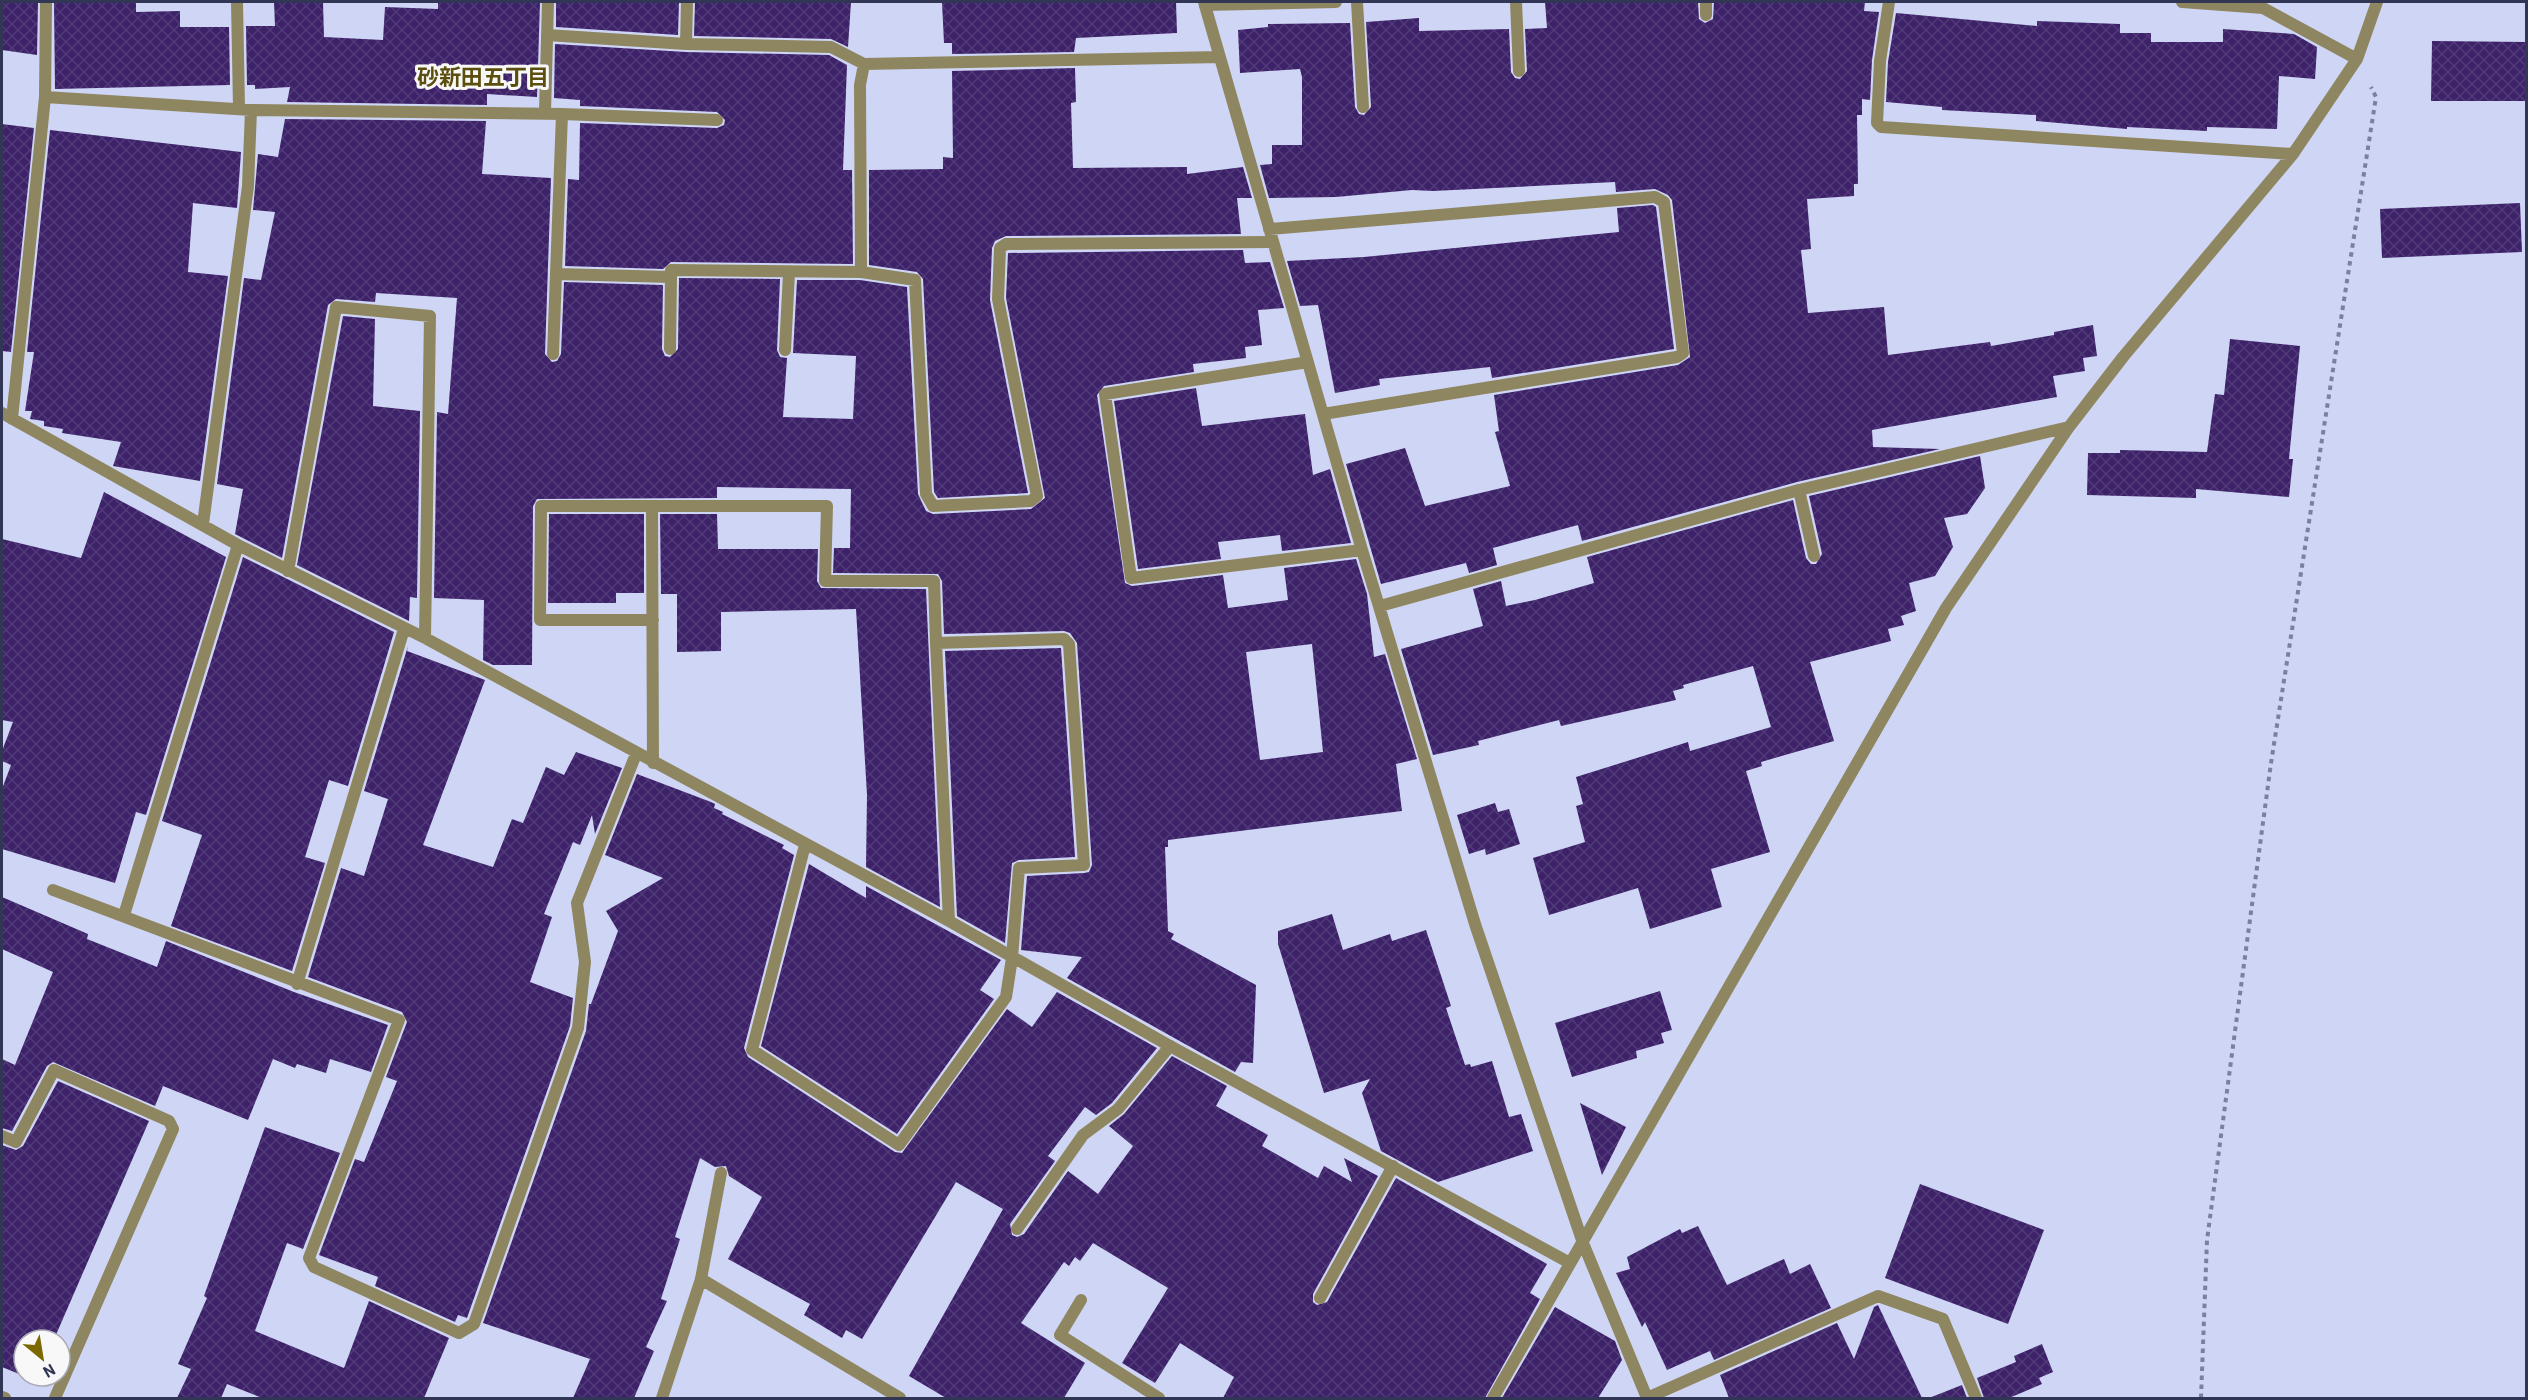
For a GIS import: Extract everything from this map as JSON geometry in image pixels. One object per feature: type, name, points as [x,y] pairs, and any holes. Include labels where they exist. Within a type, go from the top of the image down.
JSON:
[{"type":"street","points":[[46,2],[45,97],[7,416],[203,524],[238,546],[425,638],[949,921],[1170,1046],[1570,1263]]},
{"type":"street","points":[[203,524],[248,186],[237,2]]},
{"type":"street","points":[[545,112],[549,2]]},
{"type":"street","points":[[686,44],[687,2]]},
{"type":"street","points":[[1336,2],[1205,3],[1362,550],[1475,924],[1583,1243],[1647,1398],[1878,1296],[1943,1319],[1976,1398]]},
{"type":"street","points":[[1357,2],[1363,107]]},
{"type":"street","points":[[1516,2],[1519,70]]},
{"type":"street","points":[[1706,2],[1706,15]]},
{"type":"street","points":[[1888,2],[1880,61],[1877,123],[1881,126],[2293,154]]},
{"type":"street","points":[[2182,2],[2242,3],[2264,8],[2358,59]]},
{"type":"street","points":[[1493,1398],[1946,608],[2068,427],[2123,357],[2293,154],[2358,59],[2377,2]]},
{"type":"street","points":[[547,36],[686,44],[831,48],[864,64],[1220,57]]},
{"type":"street","points":[[861,272],[860,85],[864,64]]},
{"type":"street","points":[[45,97],[245,109],[545,112],[717,120]]},
{"type":"street","points":[[553,354],[562,114]]},
{"type":"street","points":[[1269,229],[1655,197],[1664,202],[1683,353],[1677,357],[1323,414]]},
{"type":"street","points":[[670,349],[671,270],[861,272],[915,280],[926,494],[933,506],[1031,501],[1037,496],[998,299],[1000,248],[1006,244],[1273,242]]},
{"type":"street","points":[[785,350],[789,273]]},
{"type":"street","points":[[556,274],[671,277]]},
{"type":"street","points":[[288,571],[336,308],[430,316],[425,638]]},
{"type":"street","points":[[1308,362],[1105,394],[1131,578],[1362,550]]},
{"type":"street","points":[[1380,606],[1799,490],[2068,427]]},
{"type":"street","points":[[1799,490],[1814,556]]},
{"type":"street","points":[[653,620],[540,620],[541,506],[827,506],[825,581],[934,581],[949,921]]},
{"type":"street","points":[[652,506],[653,763]]},
{"type":"street","points":[[124,915],[238,546]]},
{"type":"street","points":[[297,984],[404,629]]},
{"type":"street","points":[[805,845],[752,1050],[898,1145],[1006,997],[1012,958],[1018,868],[1084,865],[1069,644],[1064,639],[936,643]]},
{"type":"street","points":[[53,890],[124,915],[297,984],[399,1020],[309,1258],[314,1267],[459,1333],[474,1324],[578,1028],[585,962],[577,903],[636,754]]},
{"type":"street","points":[[1017,1229],[1083,1135],[1118,1109],[1170,1046]]},
{"type":"street","points":[[2,1136],[16,1142],[54,1070],[169,1120],[173,1129],[55,1398]]},
{"type":"street","points":[[1320,1298],[1393,1167]]},
{"type":"street","points":[[662,1398],[701,1279],[721,1173]]},
{"type":"street","points":[[701,1279],[900,1398]]},
{"type":"street","points":[[1081,1300],[1060,1335],[1159,1398]]},
{"type":"path","points":[[2202,1398],[2207,1240],[2268,786],[2376,97],[2358,59]]},
{"type":"building","points":[[2,2],[38,2],[37,55],[2,50]]},
{"type":"building","points":[[54,2],[136,2],[136,12],[180,11],[180,27],[229,27],[230,85],[55,89]]},
{"type":"building","points":[[274,2],[323,2],[324,37],[383,40],[385,7],[438,9],[438,2],[540,2],[537,97],[487,94],[487,105],[287,102],[290,87],[255,89],[255,85],[247,85],[246,26],[275,26]]},
{"type":"building","points":[[556,2],[679,2],[678,35],[556,27]]},
{"type":"building","points":[[695,2],[851,2],[848,47],[831,39],[694,36]]},
{"type":"building","points":[[942,2],[1176,2],[1177,33],[1076,38],[1074,52],[952,54],[952,43],[944,43]]},
{"type":"building","points":[[1545,2],[1698,2],[1699,19],[1705,23],[1713,19],[1714,2],[1865,2],[1864,11],[1879,12],[1872,60],[1870,100],[1862,99],[1862,115],[1857,115],[1858,184],[1854,184],[1854,196],[1807,199],[1811,249],[1801,250],[1808,313],[1884,307],[1888,355],[1990,342],[1991,346],[2054,335],[2054,332],[2093,325],[2097,356],[2083,358],[2085,371],[2053,376],[2057,397],[1872,430],[1873,447],[1940,449],[1797,482],[1582,541],[1578,525],[1493,548],[1497,565],[1469,573],[1466,563],[1381,584],[1346,464],[1405,448],[1425,506],[1510,486],[1495,432],[1499,431],[1494,395],[1678,365],[1690,357],[1672,200],[1668,195],[1655,189],[1616,192],[1615,182],[1433,191],[1412,190],[1336,197],[1269,198],[1260,165],[1272,164],[1272,145],[1302,145],[1302,77],[1300,69],[1240,73],[1238,30],[1268,27],[1268,24],[1350,23],[1355,107],[1359,114],[1364,115],[1371,107],[1366,22],[1419,18],[1419,31],[1509,29],[1511,72],[1515,78],[1520,79],[1527,71],[1525,29],[1547,28]]},
{"type":"building","points":[[1896,13],[2037,26],[2037,21],[2120,24],[2120,33],[2151,33],[2151,42],[2223,42],[2223,29],[2294,34],[2317,47],[2315,79],[2279,76],[2277,129],[2207,127],[2207,131],[2127,127],[2127,129],[2036,121],[2036,115],[1942,110],[1942,107],[1886,102],[1888,62]]},
{"type":"building","points":[[2432,41],[2526,42],[2526,101],[2431,101]]},
{"type":"building","points":[[555,44],[686,52],[829,55],[847,65],[843,170],[852,170],[853,264],[671,262],[663,269],[565,266],[568,179],[579,180],[580,123],[717,128],[724,125],[725,120],[717,112],[580,106],[580,100],[554,98]]},
{"type":"building","points":[[1075,68],[1076,102],[1071,103],[1073,168],[1187,167],[1187,174],[1243,167],[1252,198],[1237,198],[1241,234],[1006,236],[995,241],[992,248],[990,300],[1028,493],[938,498],[934,492],[923,279],[917,272],[869,265],[869,170],[943,169],[943,157],[953,158],[952,71]]},
{"type":"building","points":[[285,119],[486,121],[482,174],[551,178],[545,354],[552,362],[557,361],[561,354],[564,282],[663,285],[662,349],[665,356],[670,357],[678,349],[679,278],[780,279],[777,350],[780,357],[787,358],[783,417],[853,419],[856,356],[793,353],[797,280],[860,280],[907,287],[918,494],[926,511],[933,514],[1031,509],[1045,498],[1006,298],[1008,253],[1243,250],[1245,263],[1270,262],[1284,308],[1258,310],[1262,345],[1245,347],[1246,358],[1193,364],[1194,372],[1104,386],[1097,395],[1125,583],[1132,586],[1223,575],[1228,608],[1288,600],[1284,568],[1356,559],[1367,594],[1374,657],[1385,654],[1417,759],[1396,764],[1402,811],[1168,840],[1168,847],[1165,847],[1168,931],[1174,934],[1171,939],[1256,985],[1253,1063],[1241,1062],[1235,1072],[1067,978],[1082,957],[1021,950],[1027,876],[1084,873],[1089,872],[1092,865],[1077,643],[1070,633],[1064,631],[944,634],[942,581],[938,574],[833,573],[834,548],[850,548],[851,489],[717,487],[717,498],[537,499],[533,506],[532,665],[493,665],[483,660],[484,600],[434,598],[437,412],[448,414],[457,298],[376,293],[375,302],[336,299],[328,305],[282,558],[235,534],[243,489],[217,484],[244,278],[261,280],[275,212],[253,210],[258,154],[278,157]],"holes":[[[1312,644],[1323,752],[1260,760],[1246,652]]]},
{"type":"building","points":[[2,124],[34,128],[11,352],[2,351]]},
{"type":"building","points":[[50,130],[241,152],[237,208],[193,203],[188,272],[228,276],[200,481],[113,466],[121,442],[62,433],[63,429],[44,426],[44,421],[30,419],[32,411],[25,411],[34,352],[27,352]]},
{"type":"building","points":[[2520,203],[2522,252],[2382,258],[2380,209]]},
{"type":"building","points":[[1653,205],[1656,207],[1674,349],[1492,378],[1490,367],[1379,379],[1380,385],[1335,393],[1318,305],[1300,306],[1287,261],[1364,257],[1619,232],[1617,208]]},
{"type":"building","points":[[343,316],[375,319],[373,406],[420,411],[417,598],[410,597],[409,621],[297,565]]},
{"type":"building","points":[[2230,339],[2300,346],[2289,459],[2293,459],[2289,497],[2196,489],[2196,498],[2087,495],[2088,453],[2120,453],[2120,450],[2207,452],[2215,394],[2224,395]]},
{"type":"building","points":[[1196,388],[1202,426],[1305,414],[1313,475],[1330,469],[1351,543],[1282,551],[1280,535],[1218,542],[1221,559],[1138,569],[1114,401]]},
{"type":"building","points":[[1980,456],[1985,488],[1967,514],[1944,518],[1953,547],[1935,576],[1909,583],[1916,611],[1901,616],[1904,625],[1888,629],[1891,641],[1810,662],[1834,741],[1761,762],[1762,766],[1746,771],[1770,852],[1711,869],[1722,907],[1650,929],[1638,888],[1549,915],[1533,858],[1585,842],[1576,806],[1583,804],[1576,777],[1688,742],[1690,751],[1771,727],[1753,666],[1683,685],[1684,688],[1673,691],[1676,700],[1561,726],[1559,720],[1478,741],[1479,745],[1433,755],[1401,649],[1483,626],[1473,589],[1501,581],[1506,606],[1535,600],[1594,583],[1587,557],[1793,500],[1806,558],[1811,564],[1816,564],[1822,554],[1809,496]]},
{"type":"building","points":[[104,492],[226,557],[146,815],[136,812],[115,883],[2,849],[2,789],[11,765],[2,761],[2,751],[13,722],[2,720],[2,539],[81,558]]},
{"type":"building","points":[[549,514],[644,514],[644,593],[616,593],[616,603],[548,603]]},
{"type":"building","points":[[660,514],[717,514],[718,549],[818,549],[817,581],[821,588],[926,589],[940,907],[866,867],[867,795],[856,609],[721,612],[721,651],[677,652],[677,594],[661,594]]},
{"type":"building","points":[[243,557],[394,632],[348,786],[329,780],[305,857],[325,863],[292,971],[171,926],[202,835],[162,821]]},
{"type":"building","points":[[408,646],[407,651],[485,680],[423,845],[493,867],[512,819],[523,823],[546,767],[564,775],[576,752],[622,768],[595,834],[592,815],[580,845],[573,842],[544,914],[552,917],[530,982],[573,998],[570,1026],[467,1318],[458,1315],[455,1322],[375,1286],[378,1277],[319,1255],[355,1159],[364,1162],[397,1081],[386,1077],[407,1022],[402,1012],[308,977],[341,868],[364,876],[388,799],[364,791]]},
{"type":"building","points":[[1061,648],[1075,857],[1019,860],[1012,863],[1005,943],[957,916],[945,651]]},
{"type":"building","points":[[637,774],[715,804],[714,808],[723,812],[722,814],[784,845],[782,848],[794,855],[744,1048],[748,1057],[895,1152],[902,1153],[1007,1009],[1032,1027],[1057,992],[1157,1048],[1112,1103],[1096,1115],[1085,1107],[1048,1156],[1055,1161],[1010,1224],[1012,1235],[1017,1237],[1024,1234],[1068,1171],[1098,1194],[1133,1146],[1109,1126],[1124,1114],[1172,1056],[1227,1086],[1216,1106],[1268,1135],[1262,1146],[1318,1178],[1324,1166],[1352,1182],[1344,1158],[1378,1176],[1313,1294],[1313,1302],[1317,1305],[1327,1302],[1396,1178],[1547,1264],[1530,1293],[1540,1299],[1485,1398],[1223,1398],[1234,1377],[1180,1343],[1155,1383],[1122,1363],[1168,1288],[1093,1243],[1080,1261],[1075,1257],[1069,1266],[1064,1262],[1021,1323],[1085,1363],[1064,1398],[946,1398],[909,1376],[1003,1209],[956,1182],[862,1339],[846,1330],[842,1338],[804,1315],[810,1304],[728,1259],[762,1197],[729,1176],[726,1166],[715,1167],[700,1158],[675,1237],[680,1239],[661,1299],[667,1301],[646,1347],[654,1351],[634,1398],[573,1398],[590,1359],[483,1323],[586,1031],[589,1004],[591,1004],[618,931],[606,911],[663,878],[605,855]]},
{"type":"building","points":[[1495,803],[1498,812],[1509,809],[1520,844],[1486,855],[1485,849],[1469,854],[1457,815]]},
{"type":"building","points":[[809,864],[866,898],[866,886],[1001,960],[980,990],[994,999],[897,1134],[761,1046]]},
{"type":"building","points":[[2,897],[88,934],[87,939],[157,967],[166,941],[294,992],[388,1025],[371,1072],[330,1059],[326,1073],[297,1064],[295,1068],[273,1059],[248,1120],[163,1086],[155,1106],[53,1062],[47,1066],[12,1131],[2,1128],[2,1059],[15,1065],[53,972],[2,949]]},
{"type":"building","points":[[1332,914],[1343,950],[1390,934],[1392,941],[1426,930],[1451,1006],[1446,1008],[1465,1065],[1470,1064],[1471,1067],[1492,1061],[1509,1117],[1521,1114],[1533,1151],[1438,1182],[1381,1151],[1362,1093],[1370,1079],[1324,1093],[1278,944],[1278,931]]},
{"type":"building","points":[[1660,991],[1672,1030],[1661,1033],[1664,1043],[1636,1051],[1637,1058],[1572,1077],[1555,1023]]},
{"type":"building","points":[[58,1081],[149,1121],[59,1328],[12,1328],[12,1371],[2,1367],[2,1145],[16,1150],[23,1146]]},
{"type":"building","points":[[1580,1103],[1626,1127],[1602,1175]]},
{"type":"building","points":[[265,1127],[340,1153],[303,1249],[287,1243],[255,1331],[344,1368],[369,1301],[449,1338],[424,1398],[262,1398],[227,1384],[221,1398],[177,1398],[191,1369],[178,1364],[207,1298],[204,1296]]},
{"type":"building","points":[[1920,1184],[2044,1230],[2008,1324],[1885,1278]]},
{"type":"building","points":[[1698,1226],[1727,1285],[1784,1259],[1790,1274],[1810,1264],[1831,1308],[1714,1360],[1710,1351],[1667,1370],[1645,1322],[1642,1327],[1616,1273],[1630,1269],[1627,1257],[1680,1229],[1682,1233]]},
{"type":"building","points":[[1878,1305],[1922,1398],[1729,1398],[1720,1375],[1837,1323],[1854,1359],[1874,1307]]},
{"type":"building","points":[[1555,1307],[1615,1341],[1622,1360],[1598,1398],[1502,1398]]},
{"type":"building","points":[[2042,1344],[2053,1372],[2039,1378],[2042,1384],[2009,1398],[1984,1398],[1977,1378],[2016,1362],[2014,1356]]},
{"type":"building","points":[[1962,1385],[1967,1398],[1929,1398]]},
{"type":"district","name":"砂新田五丁目","points":[[483,76]]}]
